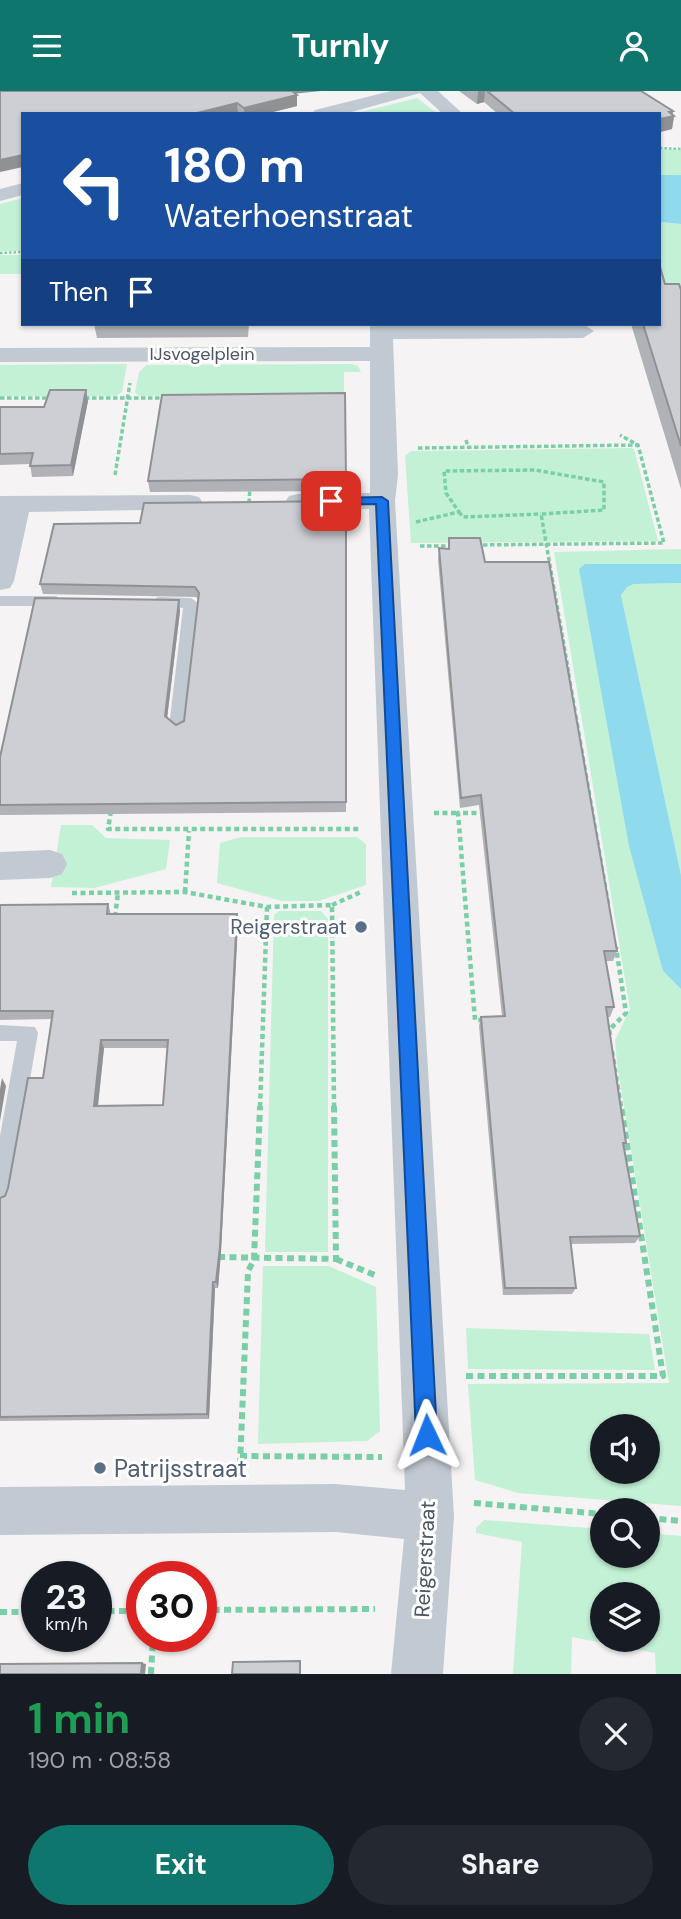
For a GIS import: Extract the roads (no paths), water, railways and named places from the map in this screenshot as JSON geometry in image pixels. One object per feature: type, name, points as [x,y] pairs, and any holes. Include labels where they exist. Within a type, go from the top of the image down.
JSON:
[{"type":"street","points":[[329,112],[412,91]]},
{"type":"street","points":[[427,91],[452,112]]},
{"type":"street","points":[[0,195],[21,190]]},
{"type":"street","name":"IJsvogelplein","points":[[0,355],[381,337],[583,331]]},
{"type":"street","name":"Reigerstraat","points":[[381,337],[385,475],[396,512],[430,1517],[417,1674]]},
{"type":"street","points":[[249,490],[396,512]]},
{"type":"street","points":[[0,581],[8,504],[221,503]]},
{"type":"street","points":[[0,866],[50,864]]},
{"type":"street","points":[[0,1511],[336,1508],[430,1517]]},
{"type":"lane","points":[[0,600],[77,601]]},
{"type":"lane","points":[[141,602],[191,603],[177,727]]},
{"type":"lane","points":[[0,1033],[28,1033],[0,1195]]},
{"type":"water","points":[[661,175],[681,175],[681,224],[661,222]]},
{"type":"water","points":[[585,564],[681,564],[681,583],[634,584],[627,587],[621,595],[681,875],[681,989],[663,971],[629,846],[579,569]]},
{"type":"place","name":"Reigerstraat","points":[[361,927]]},
{"type":"place","name":"Patrijsstraat","points":[[100,1468]]}]
